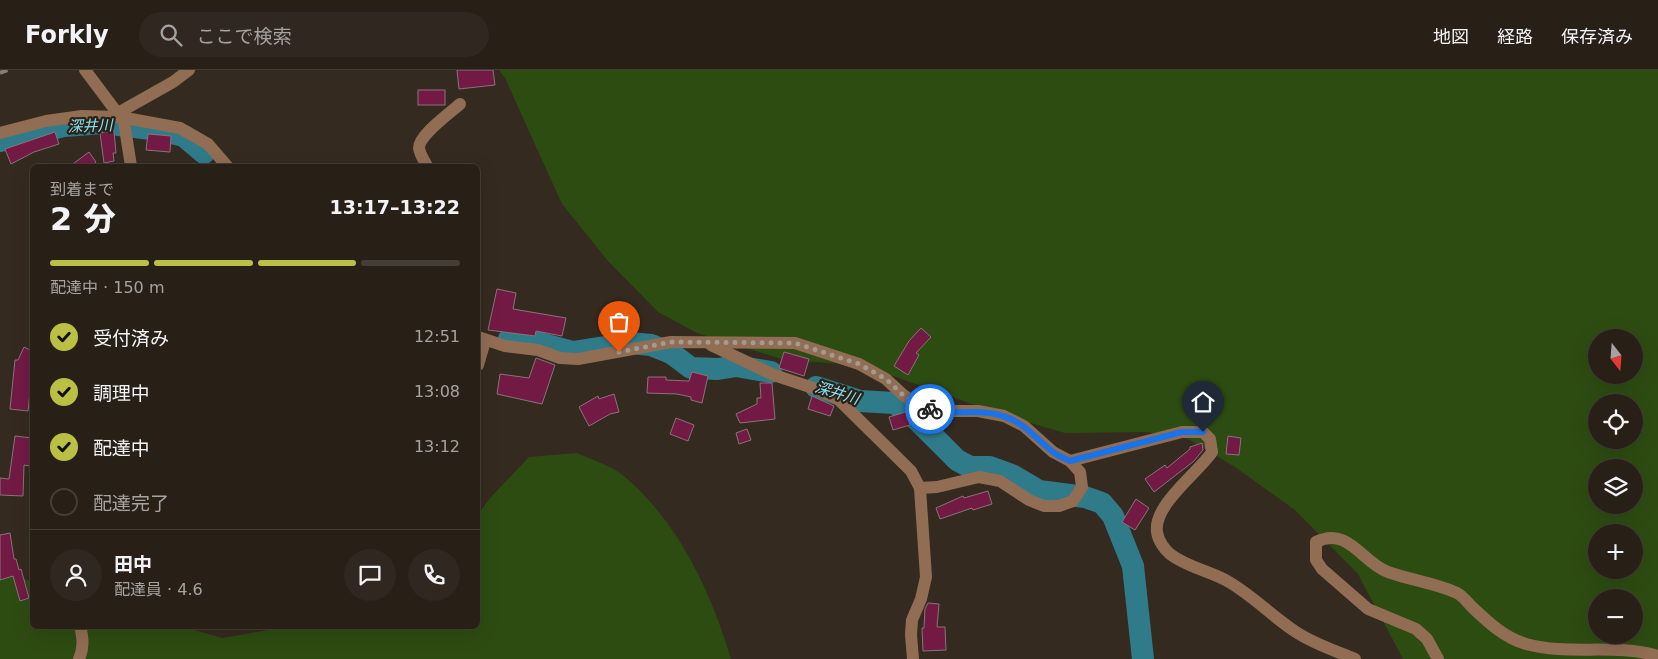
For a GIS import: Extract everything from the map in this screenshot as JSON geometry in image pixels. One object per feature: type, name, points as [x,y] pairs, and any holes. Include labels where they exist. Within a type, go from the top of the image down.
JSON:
[{"type":"street","points":[[85,70],[122,120],[131,164]]},
{"type":"street","points":[[122,120],[189,70]]},
{"type":"street","points":[[426,164],[421,156],[419,146],[424,136],[460,104]]},
{"type":"street","points":[[0,133],[46,121],[82,116],[122,120],[180,128],[208,144],[225,164]]},
{"type":"street","points":[[481,339],[505,346],[538,350],[560,358],[578,359],[671,342],[709,344],[795,343],[859,364],[886,379],[919,406],[938,412],[978,411],[1004,416],[1024,426],[1053,452],[1070,461],[1080,472],[1082,487],[1073,501],[1058,506],[1044,506],[1029,500],[1000,482],[979,477],[937,487],[920,488]]},
{"type":"street","points":[[709,344],[774,375],[816,389],[838,399],[911,470],[920,488],[926,577],[921,599],[912,620],[911,635],[914,659]]},
{"type":"street","points":[[1070,461],[1182,432],[1203,432],[1210,439],[1212,452],[1202,466],[1175,493],[1159,515],[1156,531],[1161,544],[1169,554],[1184,563],[1228,581],[1297,632],[1355,659]]},
{"type":"street","points":[[1438,659],[1426,639],[1416,629],[1368,609],[1322,569],[1316,560],[1316,542],[1326,537],[1335,538],[1349,544],[1386,572],[1416,579],[1458,594],[1497,630],[1525,644],[1562,650],[1619,650],[1658,656]]},
{"type":"street","points":[[78,659],[82,650],[81,629]]},
{"type":"green space","points":[[499,70],[1658,70],[1658,659],[1403,659],[1358,574],[1295,510],[1235,467],[1183,436],[1145,432],[1065,433],[1000,414],[862,365],[785,360],[697,333],[658,312],[608,261],[562,204],[505,78]]},
{"type":"green space","points":[[577,453],[620,473],[644,495],[662,515],[691,560],[714,609],[731,659],[0,659],[0,569],[30,581],[30,629],[190,629],[222,638],[274,629],[480,629],[480,511],[529,457]]},
{"type":"building","points":[[457,70],[493,70],[495,85],[459,89]]},
{"type":"building","points":[[418,90],[445,90],[445,105],[418,105]]},
{"type":"building","points":[[114,131],[116,153],[113,153],[114,161],[104,163],[100,133]]},
{"type":"building","points":[[55,132],[59,144],[34,152],[11,164],[5,149]]},
{"type":"building","points":[[148,134],[171,136],[170,152],[146,150]]},
{"type":"building","points":[[89,152],[96,162],[94,164],[73,164]]},
{"type":"building","points":[[497,289],[516,293],[513,309],[566,318],[562,336],[536,331],[535,336],[488,330]]},
{"type":"building","points":[[921,328],[931,337],[916,353],[919,355],[908,375],[894,366],[909,341]]},
{"type":"building","points":[[24,347],[30,350],[28,411],[10,409],[15,360],[18,360]]},
{"type":"building","points":[[784,352],[809,359],[804,376],[779,368]]},
{"type":"building","points":[[536,358],[555,365],[542,404],[497,394],[500,374],[529,378]]},
{"type":"building","points":[[692,372],[708,376],[702,403],[691,400],[691,397],[677,394],[647,393],[648,377],[666,377],[666,380],[689,381]]},
{"type":"building","points":[[760,383],[772,383],[775,419],[740,423],[736,414],[757,404],[757,398],[761,398]]},
{"type":"building","points":[[614,394],[619,412],[610,414],[589,426],[579,407],[598,396],[599,399]]},
{"type":"building","points":[[812,396],[834,406],[830,416],[808,409]]},
{"type":"building","points":[[906,412],[910,425],[893,430],[889,417]]},
{"type":"building","points":[[676,418],[694,425],[688,441],[670,434]]},
{"type":"building","points":[[747,429],[751,440],[739,444],[736,433]]},
{"type":"building","points":[[15,436],[30,438],[30,466],[24,465],[23,496],[0,495],[0,478],[9,479]]},
{"type":"building","points":[[1228,436],[1241,438],[1239,455],[1226,454]]},
{"type":"building","points":[[1202,443],[1203,450],[1194,461],[1154,492],[1145,479],[1165,465],[1167,468],[1190,447]]},
{"type":"building","points":[[988,491],[992,504],[973,510],[972,508],[940,519],[936,508],[963,496],[964,498]]},
{"type":"building","points":[[1136,499],[1149,508],[1135,530],[1122,522]]},
{"type":"building","points":[[10,533],[14,559],[16,559],[19,570],[21,569],[29,598],[20,601],[13,576],[0,580],[0,535]]},
{"type":"building","points":[[928,603],[939,604],[937,627],[945,627],[946,650],[923,651],[922,628],[924,628],[925,609]]},
{"type":"waterway","name":"深井川","points":[[0,141],[64,126],[103,123],[159,130],[184,136],[204,153]]},
{"type":"waterway","name":"深井川","points":[[509,339],[540,343],[573,352],[630,343],[651,345],[671,353],[691,368],[718,369],[736,366],[771,372]]},
{"type":"waterway","name":"深井川","points":[[816,387],[860,401],[894,403],[914,417],[957,460],[970,467],[990,467],[1012,475],[1039,491],[1085,497],[1102,503],[1113,516],[1133,566],[1143,659]]},
{"type":"railway","points":[[0,73],[8,70]]},
{"type":"way so far","points":[[619,352],[671,342],[709,344],[795,343],[859,364],[886,379],[919,406],[930,409]]},
{"type":"route","points":[[930,409],[938,412],[978,411],[1004,416],[1024,426],[1053,452],[1070,461],[1182,432],[1203,432]]}]
